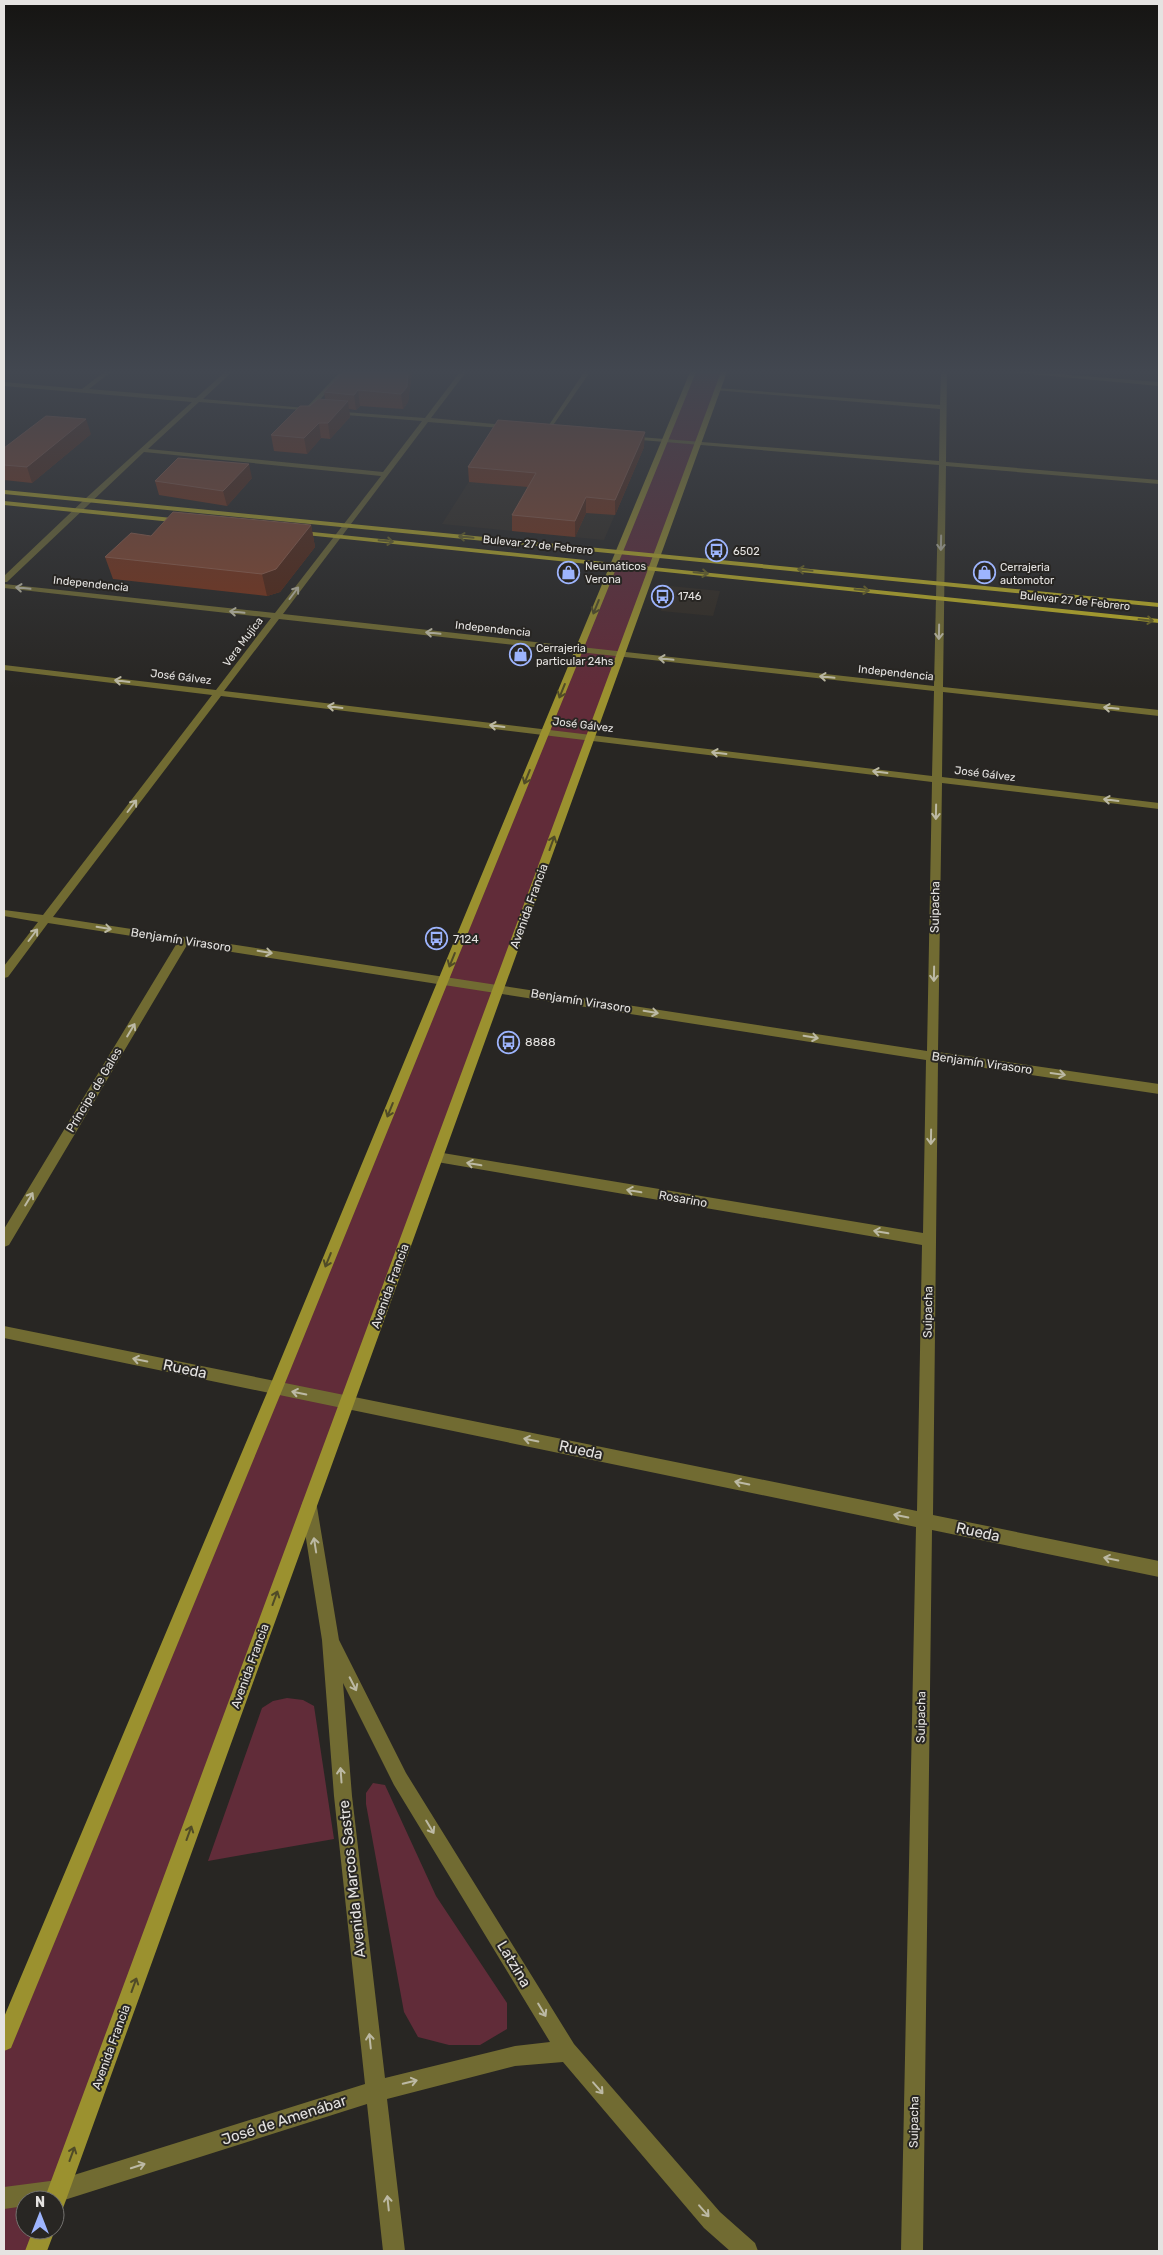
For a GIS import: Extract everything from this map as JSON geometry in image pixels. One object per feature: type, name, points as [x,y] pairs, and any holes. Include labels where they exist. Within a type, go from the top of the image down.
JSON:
[{"type":"main road","points":[[4,2041],[276,1388],[650,477]]},
{"type":"main road","name":"Avenida Francia","points":[[59,2190],[685,477]]},
{"type":"main road","name":"Bulevar 27 de Febrero","points":[[4,492],[656,556],[940,591],[1159,621]]},
{"type":"main road","points":[[4,503],[193,522]]},
{"type":"main road","name":"Bulevar 27 de Febrero","points":[[291,532],[652,568],[940,591],[1159,605]]},
{"type":"street","points":[[4,580],[112,477]]},
{"type":"street","name":"Vera Mujíca","points":[[4,974],[383,477]]},
{"type":"street","name":"Suipacha","points":[[912,2251],[942,477]]},
{"type":"street","points":[[1102,477],[1159,482]]},
{"type":"street","name":"Independencia","points":[[4,586],[1159,713]]},
{"type":"street","name":"José Gálvez","points":[[4,667],[1159,806]]},
{"type":"street","name":"Benjamín Virasoro","points":[[4,913],[444,979],[932,1056],[1159,1089]]},
{"type":"street","name":"Príncipe de Gales","points":[[4,1241],[185,940]]},
{"type":"street","name":"Rosarino","points":[[437,1157],[929,1240]]},
{"type":"street","name":"Rueda","points":[[4,1332],[1159,1569]]},
{"type":"street","name":"Avenida Marcos Sastre","points":[[309,1507],[331,1640],[343,1796],[394,2251]]},
{"type":"street","name":"Latzina","points":[[331,1640],[400,1779],[567,2051],[712,2220],[747,2251]]},
{"type":"street","name":"José de Amenábar","points":[[65,2193],[376,2091],[515,2056],[567,2051]]},
{"type":"shaded area","points":[[472,477],[631,477],[604,540],[442,524]]},
{"type":"shaded area","points":[[650,477],[685,477],[59,2190],[15,2190],[15,2240],[40,2240],[36,2251],[4,2251],[4,2041],[276,1388]]},
{"type":"shaded area","points":[[670,586],[720,591],[713,616],[661,611]]},
{"type":"shaded area","points":[[287,1698],[303,1700],[314,1706],[334,1839],[208,1861],[262,1708],[273,1701]]},
{"type":"shaded area","points":[[373,1783],[385,1785],[436,1896],[507,2003],[507,2029],[480,2045],[449,2045],[418,2037],[404,2012],[366,1804],[366,1793]]},
{"type":"building","points":[[159,477],[236,477],[223,491],[155,481]]},
{"type":"building","points":[[534,477],[625,477],[615,500],[586,497],[575,521],[512,515]]},
{"type":"building","points":[[173,512],[311,525],[276,569],[262,574],[105,557],[131,533],[151,536]]},
{"type":"place","name":"6502","points":[[717,551]]},
{"type":"place","name":"Neumáticos Verona","points":[[569,572]]},
{"type":"place","name":"Cerrajeria automotor","points":[[984,573]]},
{"type":"place","name":"1746","points":[[662,596]]},
{"type":"place","name":"Cerrajeria particular 24hs","points":[[520,654]]},
{"type":"place","name":"7124","points":[[437,939]]},
{"type":"place","name":"8888","points":[[509,1042]]}]
